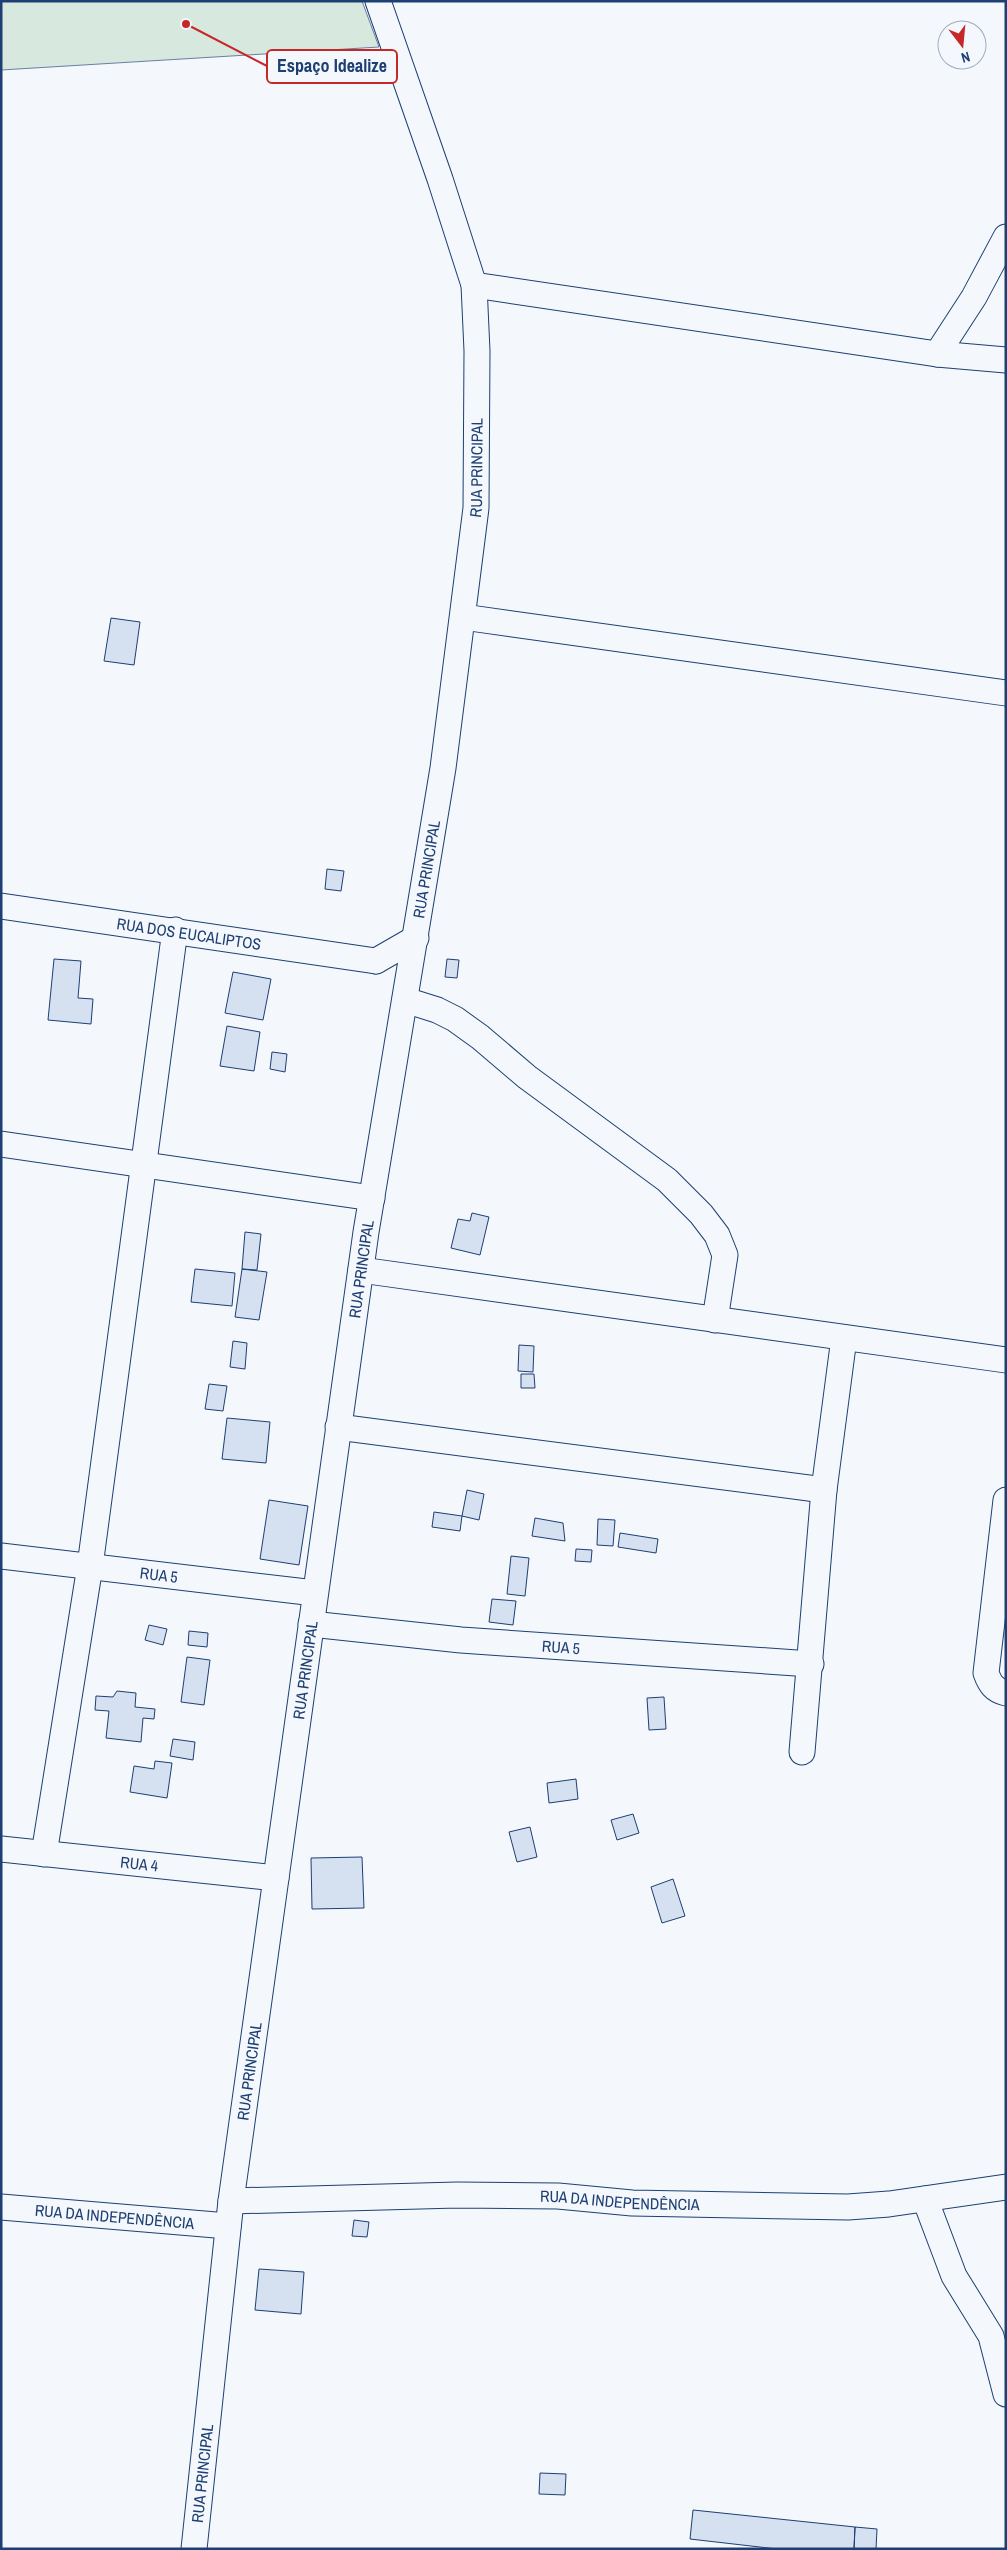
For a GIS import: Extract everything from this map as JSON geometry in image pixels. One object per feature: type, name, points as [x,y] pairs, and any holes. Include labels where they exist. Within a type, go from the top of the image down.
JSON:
[{"type":"street","name":"RUA PRINCIPAL","points":[[194,2549],[231,2201],[315,1593],[360,1270],[443,768],[476,508],[477,351],[474,285],[440,179],[378,1]]},
{"type":"street","points":[[937,354],[974,298],[1006,237]]},
{"type":"street","points":[[474,285],[937,354],[1006,360]]},
{"type":"street","points":[[463,617],[1006,693]]},
{"type":"street","name":"RUA DOS EUCALIPTOS","points":[[1,906],[175,930],[376,961]]},
{"type":"street","points":[[44,1854],[90,1566],[175,930]]},
{"type":"street","points":[[416,938],[376,961],[406,993],[480,1037],[528,1077],[667,1180],[701,1214],[717,1235],[725,1254],[715,1320]]},
{"type":"street","points":[[1,1144],[372,1198]]},
{"type":"street","points":[[360,1270],[1006,1360]]},
{"type":"street","points":[[802,1752],[811,1664],[824,1490],[844,1338]]},
{"type":"street","points":[[338,1427],[824,1490]]},
{"type":"street","points":[[1005,1514],[986,1673],[998,1691],[1006,1693]]},
{"type":"street","name":"RUA 5","points":[[1,1556],[315,1593]]},
{"type":"street","name":"RUA 5","points":[[311,1624],[461,1640],[811,1664]]},
{"type":"street","name":"RUA 4","points":[[1,1848],[276,1878]]},
{"type":"street","name":"RUA DA INDEPENDÊNCIA","points":[[231,2201],[457,2195],[558,2196],[632,2203],[848,2207],[1006,2187]]},
{"type":"street","points":[[925,2198],[954,2276],[991,2336],[1006,2394]]},
{"type":"street","name":"RUA DA INDEPENDÊNCIA","points":[[1,2207],[228,2226]]},
{"type":"shaded area","points":[[1,1],[362,1],[379,47],[1,70]]},
{"type":"building","points":[[111,618],[140,622],[134,665],[104,661]]},
{"type":"building","points":[[327,869],[344,871],[341,891],[325,889]]},
{"type":"building","points":[[54,959],[81,961],[78,998],[93,999],[91,1024],[48,1020]]},
{"type":"building","points":[[447,959],[459,960],[457,978],[445,977]]},
{"type":"building","points":[[233,972],[271,979],[263,1020],[225,1013]]},
{"type":"building","points":[[227,1026],[260,1032],[254,1071],[220,1066]]},
{"type":"building","points":[[272,1052],[287,1054],[285,1072],[270,1069]]},
{"type":"building","points":[[472,1213],[489,1217],[480,1255],[451,1248],[458,1219],[470,1221]]},
{"type":"building","points":[[245,1232],[261,1234],[257,1270],[242,1269]]},
{"type":"building","points":[[195,1269],[235,1273],[232,1306],[191,1302]]},
{"type":"building","points":[[242,1269],[267,1272],[259,1320],[235,1317]]},
{"type":"building","points":[[233,1341],[247,1343],[245,1369],[230,1367]]},
{"type":"building","points":[[519,1345],[534,1346],[533,1372],[518,1371]]},
{"type":"building","points":[[521,1374],[534,1374],[535,1388],[521,1388]]},
{"type":"building","points":[[209,1384],[227,1386],[223,1411],[205,1409]]},
{"type":"building","points":[[227,1418],[270,1422],[266,1463],[222,1459]]},
{"type":"building","points":[[467,1490],[484,1494],[479,1520],[462,1516]]},
{"type":"building","points":[[269,1500],[308,1506],[299,1565],[260,1559]]},
{"type":"building","points":[[434,1512],[462,1516],[460,1531],[432,1527]]},
{"type":"building","points":[[535,1518],[563,1523],[565,1541],[532,1536]]},
{"type":"building","points":[[598,1519],[615,1520],[613,1546],[597,1545]]},
{"type":"building","points":[[620,1533],[658,1539],[656,1553],[618,1547]]},
{"type":"building","points":[[576,1549],[592,1550],[591,1562],[575,1561]]},
{"type":"building","points":[[511,1556],[529,1558],[525,1596],[507,1594]]},
{"type":"building","points":[[492,1599],[516,1601],[513,1625],[489,1622]]},
{"type":"building","points":[[149,1625],[167,1629],[163,1645],[145,1640]]},
{"type":"building","points":[[189,1631],[208,1633],[207,1647],[188,1645]]},
{"type":"building","points":[[187,1657],[210,1660],[204,1705],[181,1702]]},
{"type":"building","points":[[117,1691],[136,1693],[135,1707],[155,1709],[154,1719],[143,1718],[141,1742],[106,1738],[109,1711],[95,1710],[96,1696],[113,1697]]},
{"type":"building","points":[[664,1697],[666,1729],[649,1730],[647,1698]]},
{"type":"building","points":[[173,1739],[195,1742],[193,1760],[170,1756]]},
{"type":"building","points":[[155,1761],[172,1763],[167,1798],[130,1792],[134,1766],[154,1769]]},
{"type":"building","points":[[576,1779],[578,1799],[549,1803],[547,1783]]},
{"type":"building","points":[[633,1814],[639,1833],[617,1840],[611,1820]]},
{"type":"building","points":[[530,1827],[537,1857],[517,1862],[509,1832]]},
{"type":"building","points":[[362,1857],[364,1908],[312,1909],[311,1858]]},
{"type":"building","points":[[673,1879],[685,1916],[662,1923],[651,1887]]},
{"type":"building","points":[[354,2220],[369,2222],[367,2237],[352,2236]]},
{"type":"building","points":[[259,2269],[304,2272],[301,2314],[255,2310]]},
{"type":"building","points":[[540,2473],[566,2474],[565,2495],[539,2494]]},
{"type":"building","points":[[693,2510],[855,2527],[854,2549],[777,2549],[690,2539]]},
{"type":"building","points":[[855,2527],[877,2529],[876,2549],[854,2549]]},
{"type":"place","name":"Espaço Idealize","points":[[186,24]]}]
